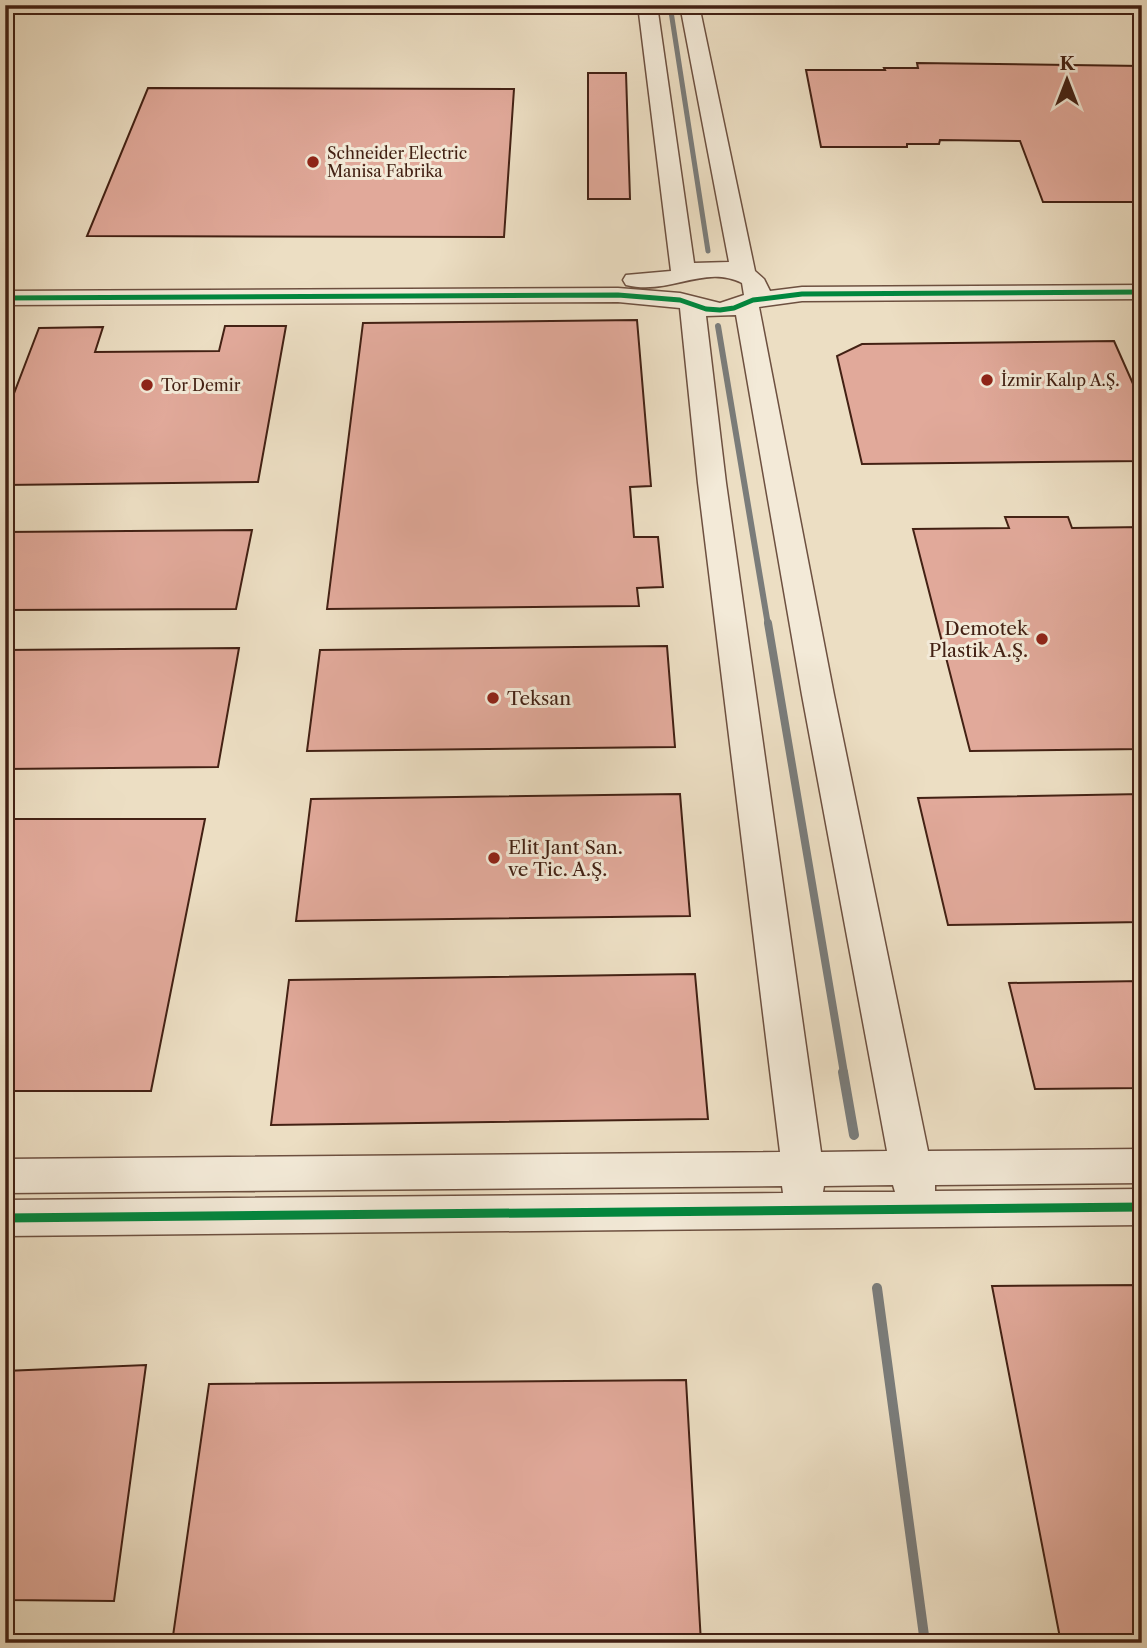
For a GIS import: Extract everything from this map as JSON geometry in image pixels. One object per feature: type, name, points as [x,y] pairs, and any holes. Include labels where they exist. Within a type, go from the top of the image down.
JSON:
[{"type":"street","points":[[647,5],[803,1189]]},
{"type":"street","points":[[689,5],[748,289],[919,1209]]},
{"type":"street","points":[[5,298],[618,295],[684,289],[705,269],[719,269],[748,289],[802,294],[1142,292]]},
{"type":"street","points":[[5,284],[638,280],[684,289],[720,310],[748,289],[1142,278]]},
{"type":"street","points":[[5,1218],[803,1189],[909,1166],[1142,1166]]},
{"type":"street","points":[[5,1176],[803,1189],[919,1209],[1142,1207]]},
{"type":"building","points":[[917,63],[1142,66],[1142,202],[1043,202],[1020,141],[940,140],[939,144],[907,144],[907,147],[821,147],[806,70],[918,68]]},
{"type":"building","points":[[588,73],[626,73],[630,199],[588,199]]},
{"type":"building","name":"Schneider Electric Manisa Fabrika","points":[[148,88],[514,89],[504,237],[87,236]]},
{"type":"building","points":[[637,320],[651,486],[630,487],[634,537],[658,537],[663,587],[637,588],[639,606],[327,609],[363,323]]},
{"type":"building","name":"Tor Demir","points":[[225,326],[286,326],[258,482],[5,485],[5,417],[39,328],[103,327],[95,352],[219,351]]},
{"type":"building","name":"İzmir Kalıp A.Ş.","points":[[1114,341],[1142,404],[1142,461],[862,464],[837,356],[862,344]]},
{"type":"building","name":"Demotek Plastik A.Ş.","points":[[1005,517],[1068,517],[1072,528],[1142,527],[1142,749],[970,751],[913,529],[1009,528]]},
{"type":"building","points":[[252,530],[236,609],[5,610],[5,532]]},
{"type":"building","name":"Teksan","points":[[667,646],[675,747],[307,751],[320,650]]},
{"type":"building","points":[[239,648],[218,767],[5,769],[5,650]]},
{"type":"building","name":"Elit Jant San. ve Tic. A.Ş.","points":[[680,794],[690,916],[296,921],[311,799]]},
{"type":"building","points":[[1142,794],[1142,922],[948,925],[918,798]]},
{"type":"building","points":[[5,819],[205,819],[151,1091],[5,1091]]},
{"type":"building","points":[[695,974],[708,1119],[271,1125],[289,980]]},
{"type":"building","points":[[1142,981],[1142,1088],[1035,1089],[1009,983]]},
{"type":"building","points":[[1142,1285],[1142,1643],[1061,1643],[992,1286]]},
{"type":"building","points":[[146,1365],[114,1601],[5,1600],[5,1371]]},
{"type":"building","points":[[686,1380],[701,1643],[172,1643],[209,1384]]},
{"type":"waterway","points":[[670,5],[708,251]]},
{"type":"waterway","points":[[718,326],[768,625]]},
{"type":"waterway","points":[[768,623],[844,1073]]},
{"type":"waterway","points":[[843,1072],[854,1135]]},
{"type":"waterway","points":[[877,1288],[925,1643]]},
{"type":"cycle path","points":[[5,298],[618,295],[680,300],[706,309],[720,310],[734,308],[753,300],[802,294],[1142,292]]},
{"type":"cycle path","points":[[5,1218],[1142,1207]]},
{"type":"place","name":"Schneider Electric Manisa Fabrika","points":[[313,162]]},
{"type":"place","name":"İzmir Kalıp A.Ş.","points":[[987,380]]},
{"type":"place","name":"Tor Demir","points":[[147,385]]},
{"type":"place","name":"Demotek Plastik A.Ş.","points":[[1042,639]]},
{"type":"place","name":"Teksan","points":[[493,698]]},
{"type":"place","name":"Elit Jant San. ve Tic. A.Ş.","points":[[494,858]]}]
